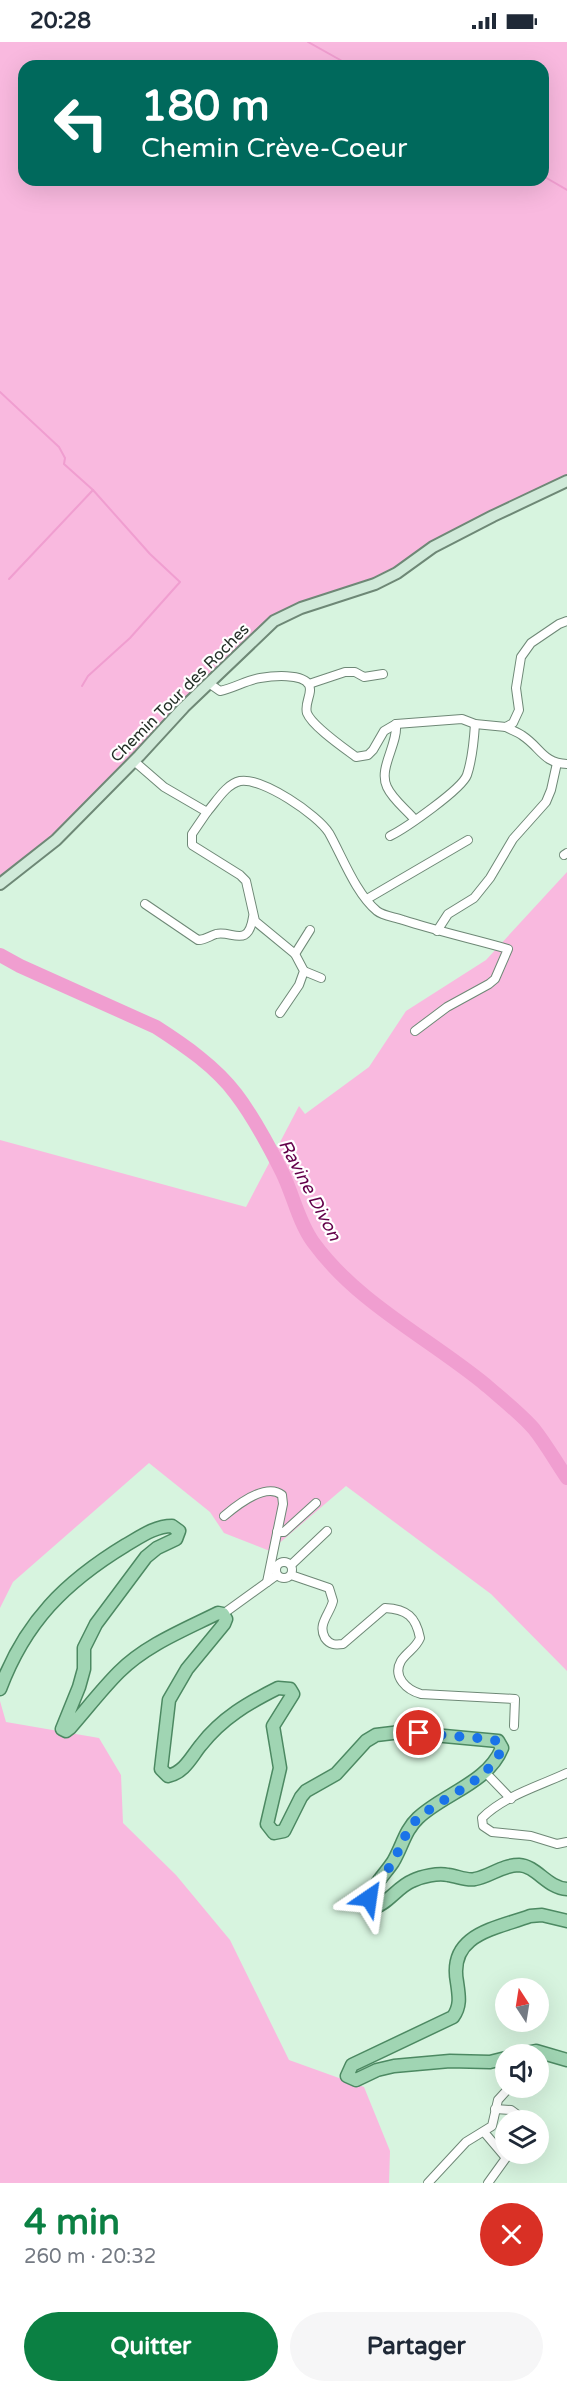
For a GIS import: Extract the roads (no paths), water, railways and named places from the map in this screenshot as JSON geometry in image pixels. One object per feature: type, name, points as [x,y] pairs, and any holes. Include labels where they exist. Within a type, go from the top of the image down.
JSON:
[{"type":"main road","points":[[0,1689],[10,1662],[32,1625],[71,1583],[107,1557],[150,1531],[167,1526],[177,1528],[179,1531],[176,1539],[157,1548],[146,1557],[96,1624],[84,1648],[84,1669],[62,1729],[68,1730],[120,1671],[139,1655],[218,1613],[223,1614],[226,1620],[224,1624],[187,1669],[169,1700],[161,1769],[166,1775],[180,1772],[213,1729],[228,1716],[244,1705],[284,1687],[290,1689],[292,1694],[273,1726],[280,1768],[267,1824],[274,1833],[284,1831],[306,1791],[336,1774],[366,1741],[376,1735],[400,1732],[498,1741],[502,1748],[484,1771],[420,1816],[410,1826],[393,1862],[371,1893],[369,1898],[371,1904],[375,1907],[380,1906],[399,1888],[413,1880],[446,1874],[472,1880],[497,1869],[516,1865],[526,1866],[551,1885],[567,1889]]},
{"type":"main road","points":[[495,2061],[450,2061],[394,2066],[377,2070],[356,2080],[347,2076],[352,2065],[453,2018],[459,2009],[454,1967],[456,1956],[467,1941],[530,1916],[542,1915],[567,1921]]},
{"type":"main road","points":[[549,2059],[567,2060]]},
{"type":"street","name":"Chemin Tour des Roches","points":[[0,884],[56,840],[134,761],[184,706],[210,684],[263,631],[287,614],[375,584],[398,573],[433,547],[567,481]]},
{"type":"street","points":[[506,727],[513,723],[519,710],[516,688],[521,657],[525,650],[531,643],[567,621]]},
{"type":"street","points":[[309,684],[345,672],[355,672],[364,677],[383,674]]},
{"type":"street","points":[[210,684],[220,691],[260,678],[302,678],[309,684],[310,689],[306,704],[308,714],[314,722],[356,757],[368,755],[384,731],[396,724],[462,720],[475,724],[506,727],[523,735],[548,759],[567,764]]},
{"type":"street","points":[[396,724],[396,735],[386,768],[385,780],[391,794],[415,820]]},
{"type":"street","points":[[390,836],[404,829],[459,787],[466,777],[475,724]]},
{"type":"street","points":[[134,761],[164,788],[207,812]]},
{"type":"street","points":[[437,931],[448,915],[474,898],[490,878],[513,839],[546,802],[557,763]]},
{"type":"street","points":[[321,978],[304,971],[295,954],[259,926],[254,916],[246,881],[192,844],[192,834],[207,812],[229,786],[240,781],[265,786],[310,814],[321,824],[367,899],[378,912],[437,931],[508,949],[495,979],[447,1007],[415,1031]]},
{"type":"street","points":[[367,899],[468,840]]},
{"type":"street","points":[[145,904],[198,940],[204,940],[214,934],[242,936],[252,925],[254,916]]},
{"type":"street","points":[[295,954],[310,930]]},
{"type":"street","points":[[280,1013],[299,985],[304,971]]},
{"type":"street","points":[[224,1516],[234,1507],[266,1491],[278,1492],[283,1499],[267,1582]]},
{"type":"street","points":[[277,1532],[284,1532],[316,1503]]},
{"type":"street","points":[[291,1575],[291,1565],[327,1531]]},
{"type":"street","points":[[277,1575],[277,1566],[282,1562],[291,1565]]},
{"type":"street","points":[[223,1614],[277,1575]]},
{"type":"street","points":[[277,1575],[286,1578],[291,1575],[328,1588],[333,1601],[322,1624],[322,1632],[328,1642],[334,1645],[343,1644],[385,1608],[408,1612],[418,1628],[420,1638],[416,1647],[402,1660],[399,1668],[400,1679],[405,1686],[412,1692],[421,1694],[515,1699],[514,1726]]},
{"type":"street","points":[[484,1771],[511,1798]]},
{"type":"street","points":[[567,1773],[511,1798],[482,1818],[483,1826],[492,1832],[531,1836],[558,1844],[567,1842]]},
{"type":"street","points":[[428,2183],[466,2142],[492,2126],[500,2098]]},
{"type":"street","points":[[495,2109],[511,2110]]},
{"type":"street","points":[[484,2132],[506,2158],[488,2183]]},
{"type":"waterway","points":[[308,42],[340,60]]},
{"type":"waterway","points":[[549,180],[567,190]]},
{"type":"waterway","points":[[0,392],[59,447],[65,458],[64,464],[93,490],[150,554],[180,582],[130,638],[88,676],[82,686]]},
{"type":"waterway","points":[[9,579],[93,490]]},
{"type":"waterway","name":"Ravine Divon","points":[[0,955],[156,1027],[209,1066],[228,1084],[254,1122],[282,1172],[308,1234],[331,1264],[373,1302],[465,1369],[517,1412],[529,1423],[567,1478]]}]
